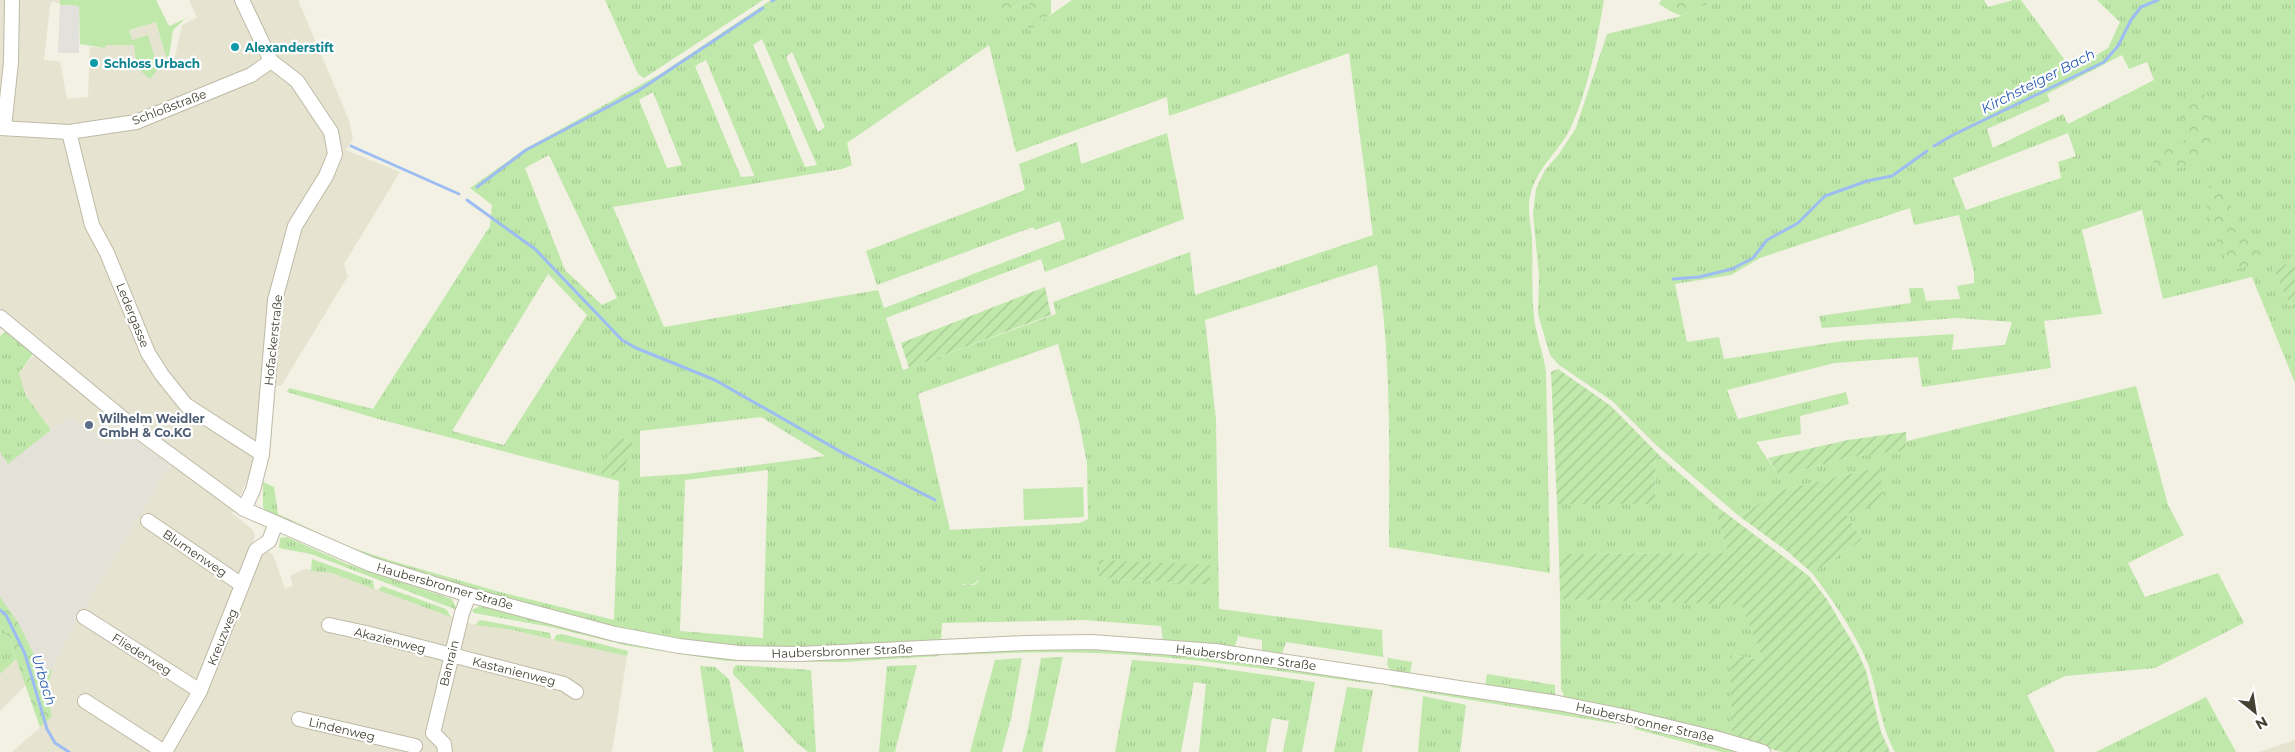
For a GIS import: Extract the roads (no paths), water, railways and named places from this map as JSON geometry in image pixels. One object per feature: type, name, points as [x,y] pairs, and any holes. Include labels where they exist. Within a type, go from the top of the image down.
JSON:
[{"type":"street","name":"Hofackerstraße","points":[[242,0],[271,61],[297,81],[330,132],[335,154],[326,176],[295,226],[275,300],[262,454],[253,490],[244,509]]},
{"type":"street","points":[[2,128],[11,62],[8,7]]},
{"type":"street","name":"Schloßstraße","points":[[2,128],[69,132],[136,122],[251,75],[271,61]]},
{"type":"street","name":"Ledergasse","points":[[69,132],[92,225],[107,253],[148,354],[186,405],[262,454]]},
{"type":"street","name":"Haubersbronner Straße","points":[[0,317],[138,431],[244,509],[370,564],[469,595],[616,634],[679,646],[739,653],[800,654],[1025,642],[1092,642],[1215,651],[1558,704],[1637,719],[1763,752]]},
{"type":"street","name":"Blumenweg","points":[[148,522],[242,585]]},
{"type":"street","name":"Kreuzweg","points":[[165,752],[200,691],[256,550],[269,542],[276,524]]},
{"type":"street","name":"Banrain","points":[[433,733],[450,655],[469,595]]},
{"type":"street","name":"Fliederweg","points":[[84,617],[200,691]]},
{"type":"street","name":"Akazienweg","points":[[329,625],[450,655]]},
{"type":"street","name":"Kastanienweg","points":[[450,655],[564,684],[576,692]]},
{"type":"street","points":[[85,701],[165,752]]},
{"type":"street","name":"Lindenweg","points":[[298,719],[416,749]]},
{"type":"street","points":[[416,749],[419,740],[433,733],[444,744],[445,752]]},
{"type":"waterway","name":"Kirchsteiger Bach","points":[[1934,146],[2104,62],[2118,46],[2131,20],[2141,7],[2158,0]]},
{"type":"waterway","points":[[477,187],[526,150],[638,91],[763,8]]},
{"type":"waterway","points":[[351,146],[459,194]]},
{"type":"waterway","name":"Kirchsteiger Bach","points":[[1673,279],[1699,277],[1732,269],[1753,258],[1767,240],[1798,223],[1825,196],[1867,181],[1892,176],[1927,151]]},
{"type":"waterway","points":[[467,200],[535,249],[622,340],[636,348],[715,380],[843,453],[935,500]]},
{"type":"waterway","name":"Urbach","points":[[0,610],[6,615],[25,654],[47,729],[55,743],[69,752]]},
{"type":"place","name":"Alexanderstift","points":[[235,47]]},
{"type":"place","name":"Schloss Urbach","points":[[94,63]]},
{"type":"place","name":"Wilhelm Weidler GmbH & Co.KG","points":[[89,425]]}]
